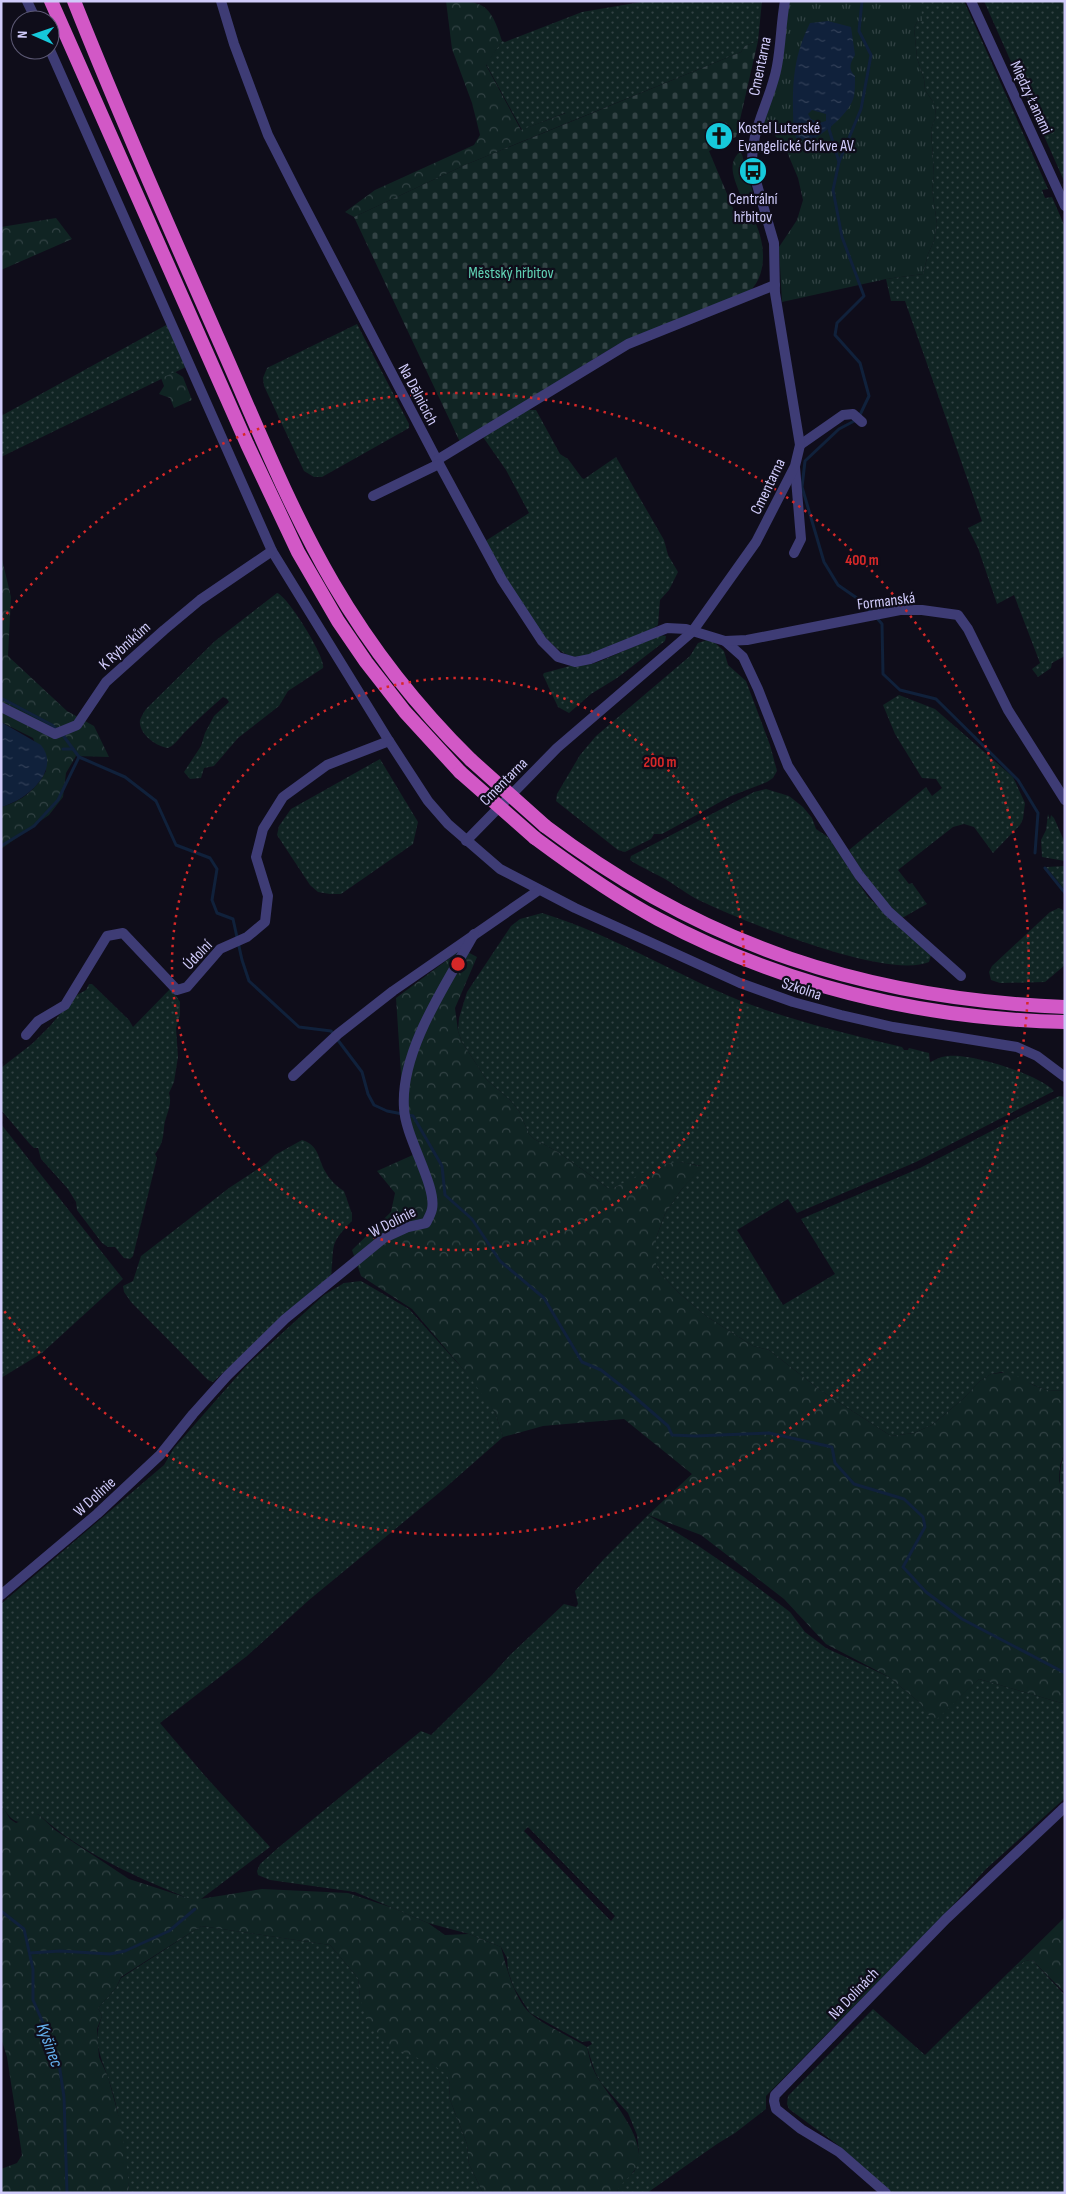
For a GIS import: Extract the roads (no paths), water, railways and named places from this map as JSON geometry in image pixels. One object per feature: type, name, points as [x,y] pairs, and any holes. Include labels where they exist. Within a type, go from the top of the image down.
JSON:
[{"type":"highway","points":[[51,1],[247,444],[298,552],[323,597],[366,662],[410,718],[460,772],[535,838],[602,885],[646,912],[700,939],[770,969],[863,998],[924,1010],[986,1019],[1065,1022]]},
{"type":"highway","points":[[74,1],[162,211],[303,528],[340,595],[380,655],[424,711],[471,760],[545,826],[591,860],[661,902],[706,925],[785,957],[851,978],[964,1000],[1065,1007]]},
{"type":"street","name":"Na Dělnicích","points":[[221,1],[234,44],[268,134],[438,462],[511,596],[542,641],[558,657],[570,661],[586,660],[664,629],[680,628],[692,632]]},
{"type":"street","name":"Cmentarna","points":[[466,841],[557,748],[692,632],[756,542],[795,466],[800,446],[775,285],[774,243],[753,171],[752,160],[755,140],[777,67],[785,1]]},
{"type":"street","name":"Między Łanami","points":[[971,1],[1065,206]]},
{"type":"street","name":"Szkolna","points":[[54,60],[272,551],[389,741],[428,801],[448,824],[500,869],[539,890],[740,983],[793,1002],[893,1028],[1017,1048],[1037,1056],[1065,1077]]},
{"type":"street","points":[[373,496],[438,462],[628,344],[775,285]]},
{"type":"street","points":[[800,446],[843,415],[853,414],[862,422]]},
{"type":"street","points":[[794,552],[801,539],[795,466]]},
{"type":"street","name":"K Rybníkům","points":[[1,707],[55,734],[77,725],[106,682],[128,660],[200,600],[272,551]]},
{"type":"street","name":"Formanská","points":[[725,640],[747,640],[900,610],[922,610],[958,615],[968,629],[1008,710],[1065,800]]},
{"type":"street","points":[[692,632],[725,640],[743,657],[758,689],[788,766],[843,852],[888,911],[961,976]]},
{"type":"street","points":[[743,657],[747,640]]},
{"type":"street","name":"Údolní","points":[[26,1035],[38,1021],[65,1005],[107,936],[123,933],[177,990],[187,987],[220,949],[247,937],[265,922],[268,896],[256,857],[262,829],[283,797],[327,765],[389,741]]},
{"type":"street","points":[[293,1076],[335,1037],[406,981],[539,890]]},
{"type":"street","name":"W Dolinie","points":[[1,1595],[97,1514],[160,1455],[192,1414],[227,1376],[285,1319],[384,1238],[408,1227],[426,1224],[432,1208],[430,1189],[405,1124],[404,1084],[409,1061],[426,1023],[474,934]]},
{"type":"street","name":"Na Dolinách","points":[[886,2193],[839,2152],[801,2129],[776,2109],[775,2095],[946,1919],[1065,1806]]},
{"type":"water","points":[[828,21],[851,27],[855,55],[851,68],[855,76],[855,89],[852,103],[842,116],[810,141],[796,138],[794,133],[793,90],[799,50],[810,23]],"holes":[[[812,110],[826,114],[826,121],[819,123],[811,119],[808,114]]]},
{"type":"water","points":[[1,722],[41,745],[46,755],[47,765],[38,784],[30,792],[1,807]]},
{"type":"waterway","points":[[839,162],[861,109],[871,55],[859,31],[862,1]]},
{"type":"waterway","points":[[830,125],[829,129],[839,162],[833,190],[842,237],[864,296],[837,323],[835,335],[860,363],[869,396],[858,419],[839,429],[805,461],[802,487],[824,562],[838,585],[864,603],[872,613]]},
{"type":"waterway","points":[[876,617],[882,624],[883,674],[900,690],[936,699],[1018,780],[1038,813],[1035,853]]},
{"type":"waterway","name":"Kyšinec","points":[[1,698],[52,725],[62,734],[79,757],[58,800],[34,826],[1,846]]},
{"type":"waterway","points":[[63,749],[73,749]]},
{"type":"waterway","points":[[79,757],[125,777],[156,801],[176,845],[210,858],[217,869],[212,900],[217,913],[233,919],[242,960],[249,981],[299,1027],[331,1031],[362,1072],[368,1094],[374,1105],[387,1111],[413,1116],[442,1166],[445,1195],[472,1219],[500,1261],[544,1298],[582,1362],[601,1370],[629,1392],[668,1426],[672,1435],[769,1433],[832,1447],[835,1463],[854,1484],[904,1499],[923,1517],[925,1527],[903,1567],[926,1592],[962,1619],[1065,1673]]},
{"type":"waterway","points":[[1045,868],[1065,893]]},
{"type":"waterway","points":[[30,1953],[60,1951],[110,1954],[125,1951],[169,1931],[195,1909]]},
{"type":"waterway","name":"Kyšinec","points":[[1,1911],[24,1929],[33,1969],[33,2000],[58,2057],[64,2097],[67,2193]]},
{"type":"place","name":"Kostel Luterské Evangelické Církve AV.","points":[[719,136]]},
{"type":"place","name":"Centrální hřbitov","points":[[753,171]]},
{"type":"park label","name":"Městský hřbitov","points":[[511,272]]}]
